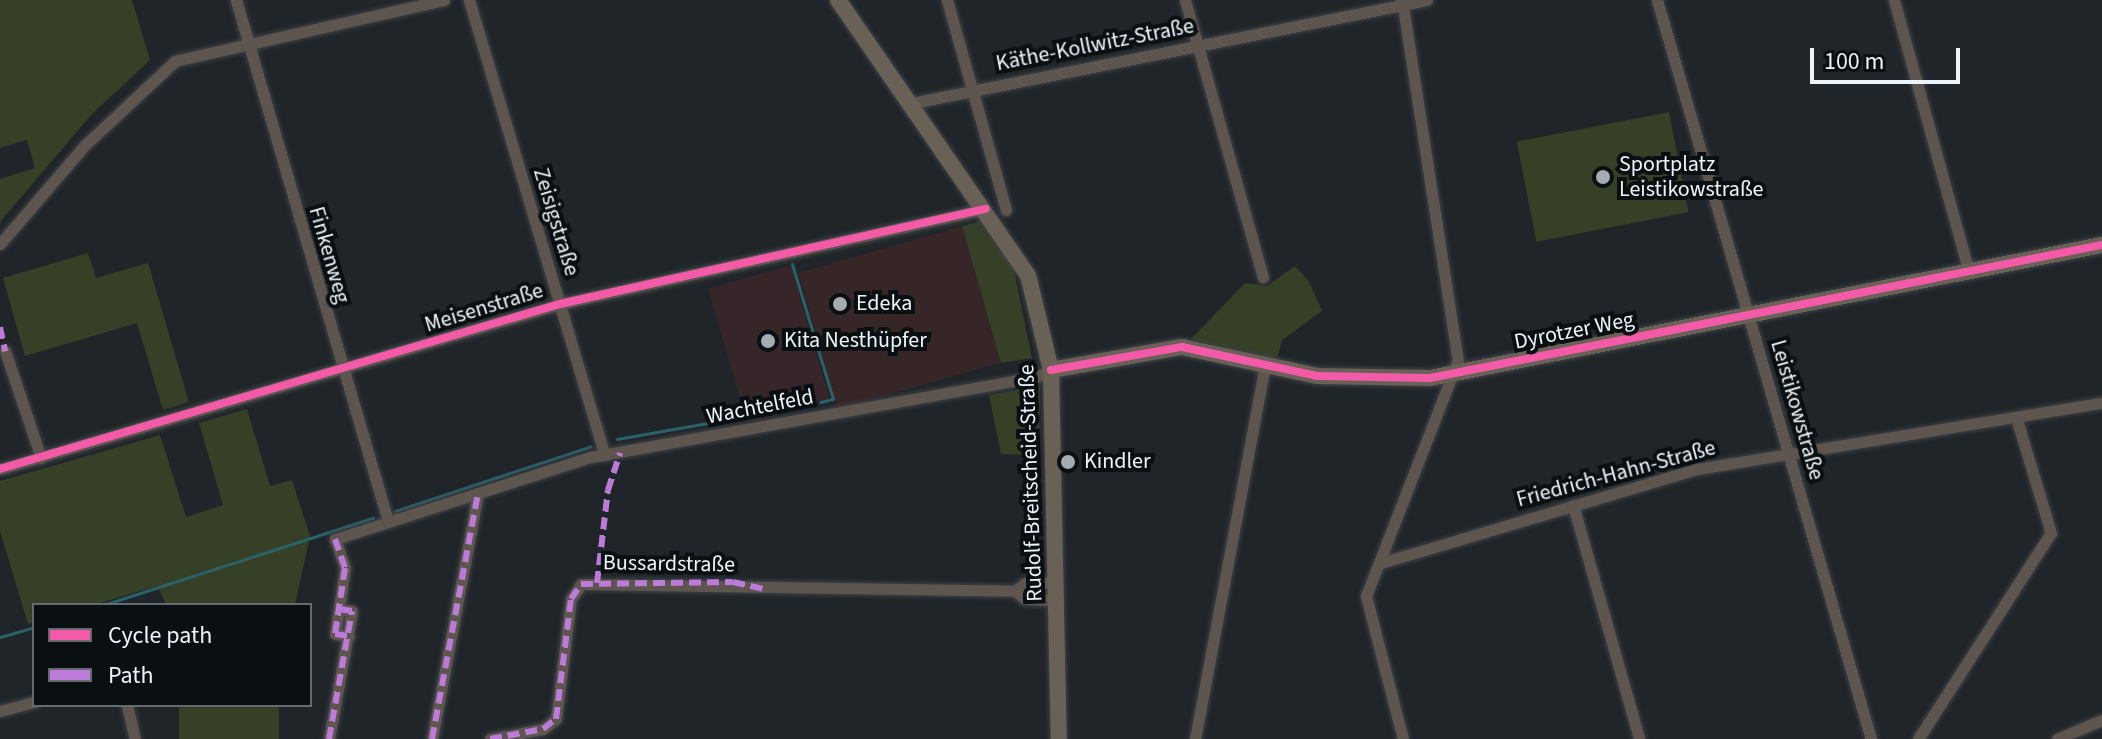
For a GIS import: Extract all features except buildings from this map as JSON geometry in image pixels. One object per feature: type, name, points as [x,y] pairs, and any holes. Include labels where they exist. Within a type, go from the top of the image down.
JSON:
[{"type":"street","name":"Finkenweg","points":[[236,0],[388,521]]},
{"type":"street","points":[[0,244],[85,145],[175,61],[246,42],[444,0]]},
{"type":"street","name":"Zeisigstraße","points":[[469,0],[605,455]]},
{"type":"street","name":"Rudolf-Breitscheid-Straße","points":[[838,0],[1021,259],[1051,370],[1059,739]]},
{"type":"street","points":[[947,0],[1006,210]]},
{"type":"street","points":[[1185,0],[1263,277]]},
{"type":"street","name":"Käthe-Kollwitz-Straße","points":[[912,103],[1403,2],[1427,0]]},
{"type":"street","name":"Leistikowstraße","points":[[1657,0],[1871,739]]},
{"type":"street","points":[[1894,0],[1969,272]]},
{"type":"street","points":[[1403,2],[1458,360],[1456,373],[1365,607],[1403,739]]},
{"type":"street","name":"Meisenstraße","points":[[0,469],[560,304],[986,209]]},
{"type":"street","name":"Dyrotzer Weg","points":[[1051,370],[1182,347],[1209,349],[1265,366],[1352,380],[1456,373],[2102,245]]},
{"type":"street","points":[[5,351],[41,458]]},
{"type":"street","points":[[1195,739],[1265,366]]},
{"type":"street","name":"Wachtelfeld","points":[[329,739],[349,636],[335,634],[345,568],[335,539],[605,455],[1036,377],[1051,370]]},
{"type":"street","name":"Friedrich-Hahn-Straße","points":[[1381,563],[1697,469],[2102,403]]},
{"type":"street","points":[[1918,739],[2051,533],[2016,417]]},
{"type":"street","points":[[432,739],[478,493]]},
{"type":"street","points":[[1573,505],[1639,739]]},
{"type":"street","name":"Bussardstraße","points":[[490,739],[543,729],[556,719],[571,599],[581,584],[1015,591],[1025,583],[1057,591]]},
{"type":"street","points":[[0,711],[32,703]]},
{"type":"street","points":[[127,707],[135,739]]},
{"type":"street","points":[[2057,739],[2102,720]]},
{"type":"shaded area","points":[[962,226],[1001,362],[838,409],[799,273]]},
{"type":"shaded area","name":"Kita Nesthüpfer","points":[[791,265],[829,399],[747,422],[708,289]]},
{"type":"green space","points":[[0,0],[132,0],[150,60],[91,115],[0,222],[0,179],[35,168],[27,140],[0,148]]},
{"type":"green space","name":"Sportplatz Leistikowstraße","points":[[1669,112],[1688,212],[1536,242],[1517,142]]},
{"type":"green space","points":[[982,221],[1012,261],[1032,358],[1001,363],[962,226]]},
{"type":"green space","points":[[88,253],[96,278],[148,263],[189,402],[163,410],[137,323],[25,356],[3,278]]},
{"type":"green space","points":[[1295,266],[1309,281],[1322,311],[1282,340],[1276,362],[1191,339],[1245,283],[1267,286]]},
{"type":"green space","points":[[1040,386],[1039,455],[1001,454],[989,395]]},
{"type":"green space","points":[[247,409],[270,486],[292,480],[310,536],[295,603],[165,603],[158,586],[100,603],[32,603],[32,623],[28,624],[0,531],[0,481],[160,435],[186,517],[223,505],[199,423]]},
{"type":"green space","points":[[179,707],[279,707],[279,739],[179,739]]},
{"type":"waterway","points":[[792,264],[833,399],[820,402]]},
{"type":"waterway","points":[[770,412],[806,404]]},
{"type":"waterway","points":[[617,439],[753,415]]},
{"type":"waterway","points":[[395,511],[591,446]]},
{"type":"waterway","points":[[109,603],[373,518]]},
{"type":"waterway","points":[[0,637],[32,628]]},
{"type":"marked path","points":[[0,327],[5,351]]},
{"type":"marked path","points":[[597,583],[608,490],[620,453]]},
{"type":"marked path","points":[[432,739],[478,493]]},
{"type":"marked path","points":[[335,539],[345,568],[335,634],[349,636]]},
{"type":"marked path","points":[[490,739],[543,729],[556,719],[571,599],[581,584],[733,582],[764,589]]},
{"type":"marked path","points":[[329,739],[352,611],[339,609]]},
{"type":"cycle path","points":[[0,469],[560,304],[986,209]]},
{"type":"cycle path","points":[[1051,370],[1182,347],[1317,376],[1430,378],[2102,245]]},
{"type":"place","name":"Sportplatz Leistikowstraße","points":[[1603,177]]},
{"type":"place","name":"Edeka","points":[[840,304]]},
{"type":"place","name":"Kita Nesthüpfer","points":[[768,341]]},
{"type":"place","name":"Kindler","points":[[1068,462]]}]
